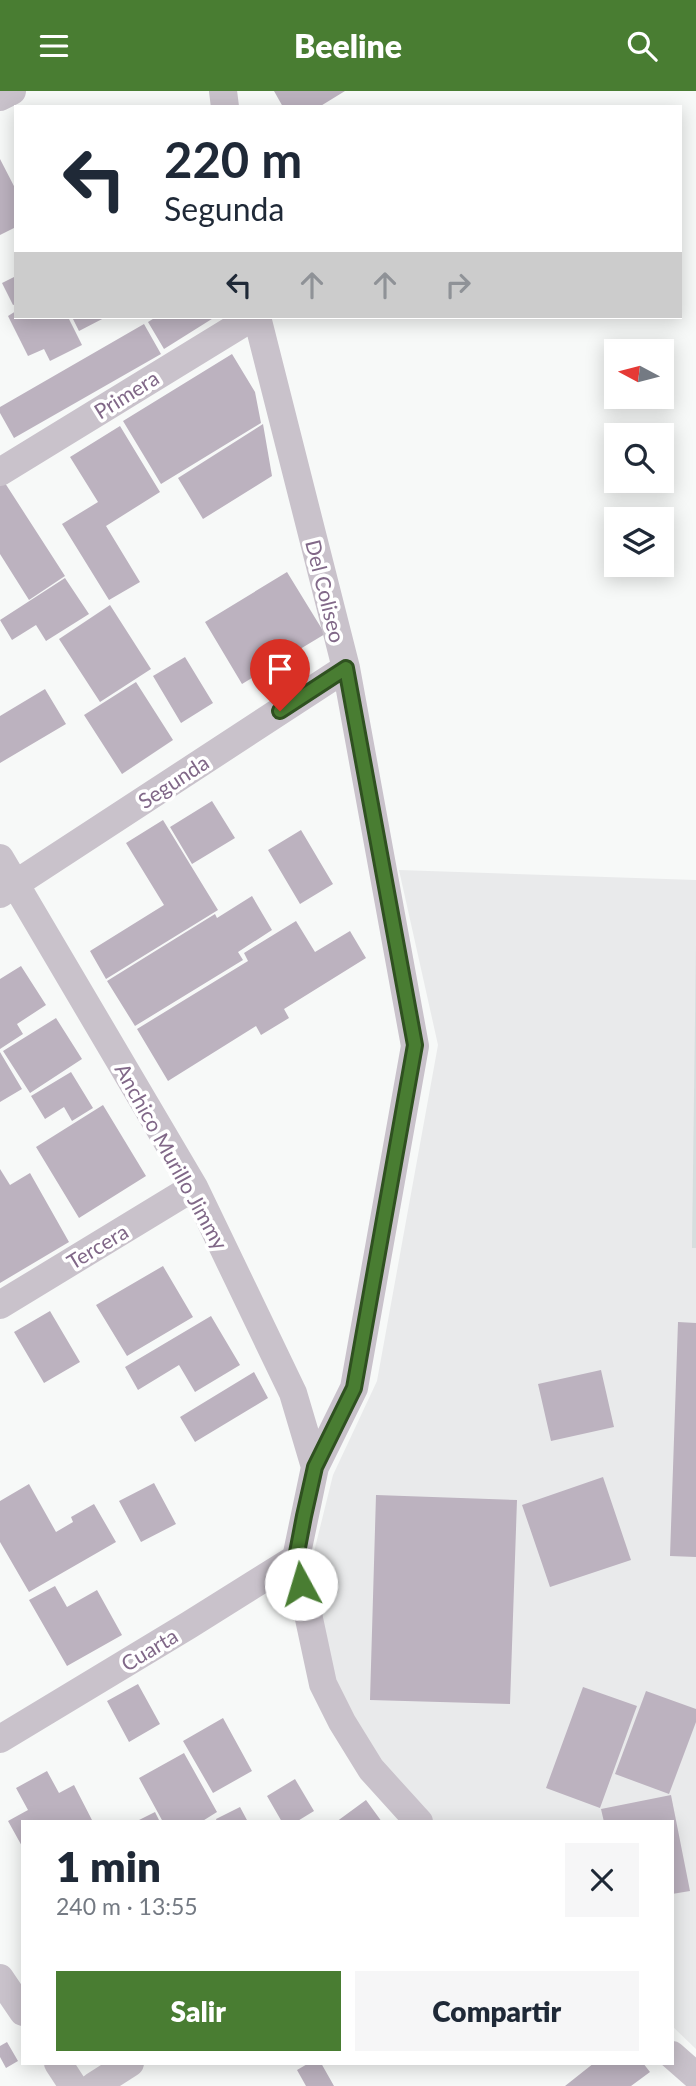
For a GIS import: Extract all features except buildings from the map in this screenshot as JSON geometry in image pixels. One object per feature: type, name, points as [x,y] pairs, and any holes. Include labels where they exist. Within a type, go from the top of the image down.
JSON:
[{"type":"street","points":[[0,97],[12,91]]},
{"type":"street","name":"Primera","points":[[0,472],[252,319]]},
{"type":"street","name":"Del Coliseo","points":[[256,319],[346,668],[415,1045],[354,1388],[315,1467],[296,1558],[323,1684],[342,1722],[371,1769],[417,1820]]},
{"type":"street","name":"Segunda","points":[[8,889],[346,668]]},
{"type":"street","name":"Anchico Murillo Jimmy","points":[[0,858],[8,889],[194,1187],[293,1393],[315,1467]]},
{"type":"street","name":"Tercera","points":[[0,1305],[194,1187]]},
{"type":"street","name":"Cuarta","points":[[0,1739],[296,1558]]},
{"type":"street","points":[[0,1978],[21,2009]]},
{"type":"street","points":[[674,2058],[696,2076]]},
{"type":"street","points":[[59,2065],[73,2086]]},
{"type":"street","points":[[94,2086],[127,2065]]},
{"type":"shaded area","points":[[399,870],[696,880],[696,2049],[674,2028],[674,1820],[426,1820],[346,1736],[311,1564],[333,1475],[377,1381],[438,1045]]},
{"type":"shaded area","points":[[696,944],[696,1248],[692,1248]]},
{"type":"route","points":[[280,711],[346,668],[415,1045],[354,1388],[315,1467],[296,1558],[301,1584]]}]
